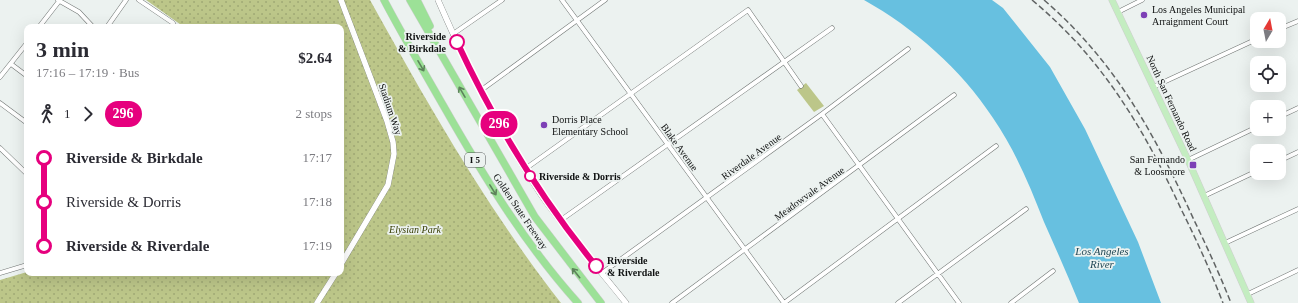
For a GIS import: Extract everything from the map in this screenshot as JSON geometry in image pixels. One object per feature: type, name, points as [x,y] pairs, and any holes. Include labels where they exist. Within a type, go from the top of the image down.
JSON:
[{"type":"highway","points":[[380,0],[394,20]]},
{"type":"highway","name":"Golden State Freeway","points":[[384,0],[472,156],[502,204],[540,258],[578,303]]},
{"type":"highway","name":"Golden State Freeway","points":[[410,0],[534,217],[601,303]]},
{"type":"highway","points":[[417,0],[445,61]]},
{"type":"main road","name":"Stadium Way","points":[[341,0],[389,126],[394,154],[388,185],[344,259]]},
{"type":"main road","points":[[438,0],[480,91],[525,169],[561,220],[626,303]]},
{"type":"main road","name":"North San Fernando Road","points":[[1112,0],[1188,160],[1251,303]]},
{"type":"main road","points":[[317,303],[334,276]]},
{"type":"street","points":[[42,24],[59,0],[79,12],[90,24]]},
{"type":"street","points":[[109,24],[126,0]]},
{"type":"street","points":[[139,0],[173,24]]},
{"type":"street","points":[[453,34],[502,0]]},
{"type":"street","name":"Blake Avenue","points":[[562,0],[784,303]]},
{"type":"street","points":[[480,91],[605,0]]},
{"type":"street","points":[[1118,12],[1142,0]]},
{"type":"street","points":[[525,169],[748,10],[802,86]]},
{"type":"street","points":[[1286,26],[1298,20]]},
{"type":"street","points":[[561,220],[832,28]]},
{"type":"street","points":[[1153,87],[1250,42]]},
{"type":"street","points":[[0,77],[24,47]]},
{"type":"street","name":"Riverdale Avenue","points":[[602,273],[822,114],[908,49]]},
{"type":"street","points":[[11,64],[24,74]]},
{"type":"street","name":"Meadowvale Avenue","points":[[672,303],[860,166],[954,95]]},
{"type":"street","points":[[0,103],[24,121]]},
{"type":"street","points":[[1286,114],[1298,108]]},
{"type":"street","points":[[822,114],[959,303]]},
{"type":"street","points":[[1188,160],[1250,130]]},
{"type":"street","points":[[784,303],[996,146]]},
{"type":"street","points":[[0,148],[24,171]]},
{"type":"street","points":[[1286,158],[1298,152]]},
{"type":"street","points":[[1204,196],[1250,174]]},
{"type":"street","points":[[898,303],[1026,209]]},
{"type":"street","points":[[1225,243],[1298,209]]},
{"type":"street","points":[[0,273],[24,267]]},
{"type":"street","points":[[1248,294],[1298,270]]},
{"type":"street","points":[[1011,303],[1053,271]]},
{"type":"green space","name":"Elysian Park","points":[[146,0],[370,0],[436,117],[508,231],[561,303],[0,303],[0,280],[24,273],[24,276],[344,276],[344,24],[180,24]]},
{"type":"green space","points":[[806,83],[824,106],[814,112],[797,90]]},
{"type":"water","name":"Los Angeles River","points":[[864,0],[992,0],[1003,8],[1050,67],[1085,129],[1138,242],[1161,303],[1079,303],[1022,168],[993,118],[966,83],[935,51],[901,23]]},
{"type":"railway","points":[[1032,0],[1080,46],[1101,71],[1137,124],[1153,152],[1188,222],[1223,303]]},
{"type":"railway","points":[[1044,0],[1070,24],[1092,49],[1113,74],[1131,101],[1164,158],[1213,261],[1231,303]]},
{"type":"bus line","name":"296","points":[[457,42],[488,106],[525,169],[541,194],[596,266]]},
{"type":"place","name":"Los Angeles Municipal Arraignment Court","points":[[1144,15]]},
{"type":"place","name":"Riverside & Birkdale","points":[[457,42]]},
{"type":"place","name":"Dorris Place Elementary School","points":[[544,125]]},
{"type":"place","name":"San Fernando & Loosmore","points":[[1193,165]]},
{"type":"place","name":"Riverside & Dorris","points":[[530,176]]},
{"type":"place","name":"Riverside & Riverdale","points":[[596,266]]}]
